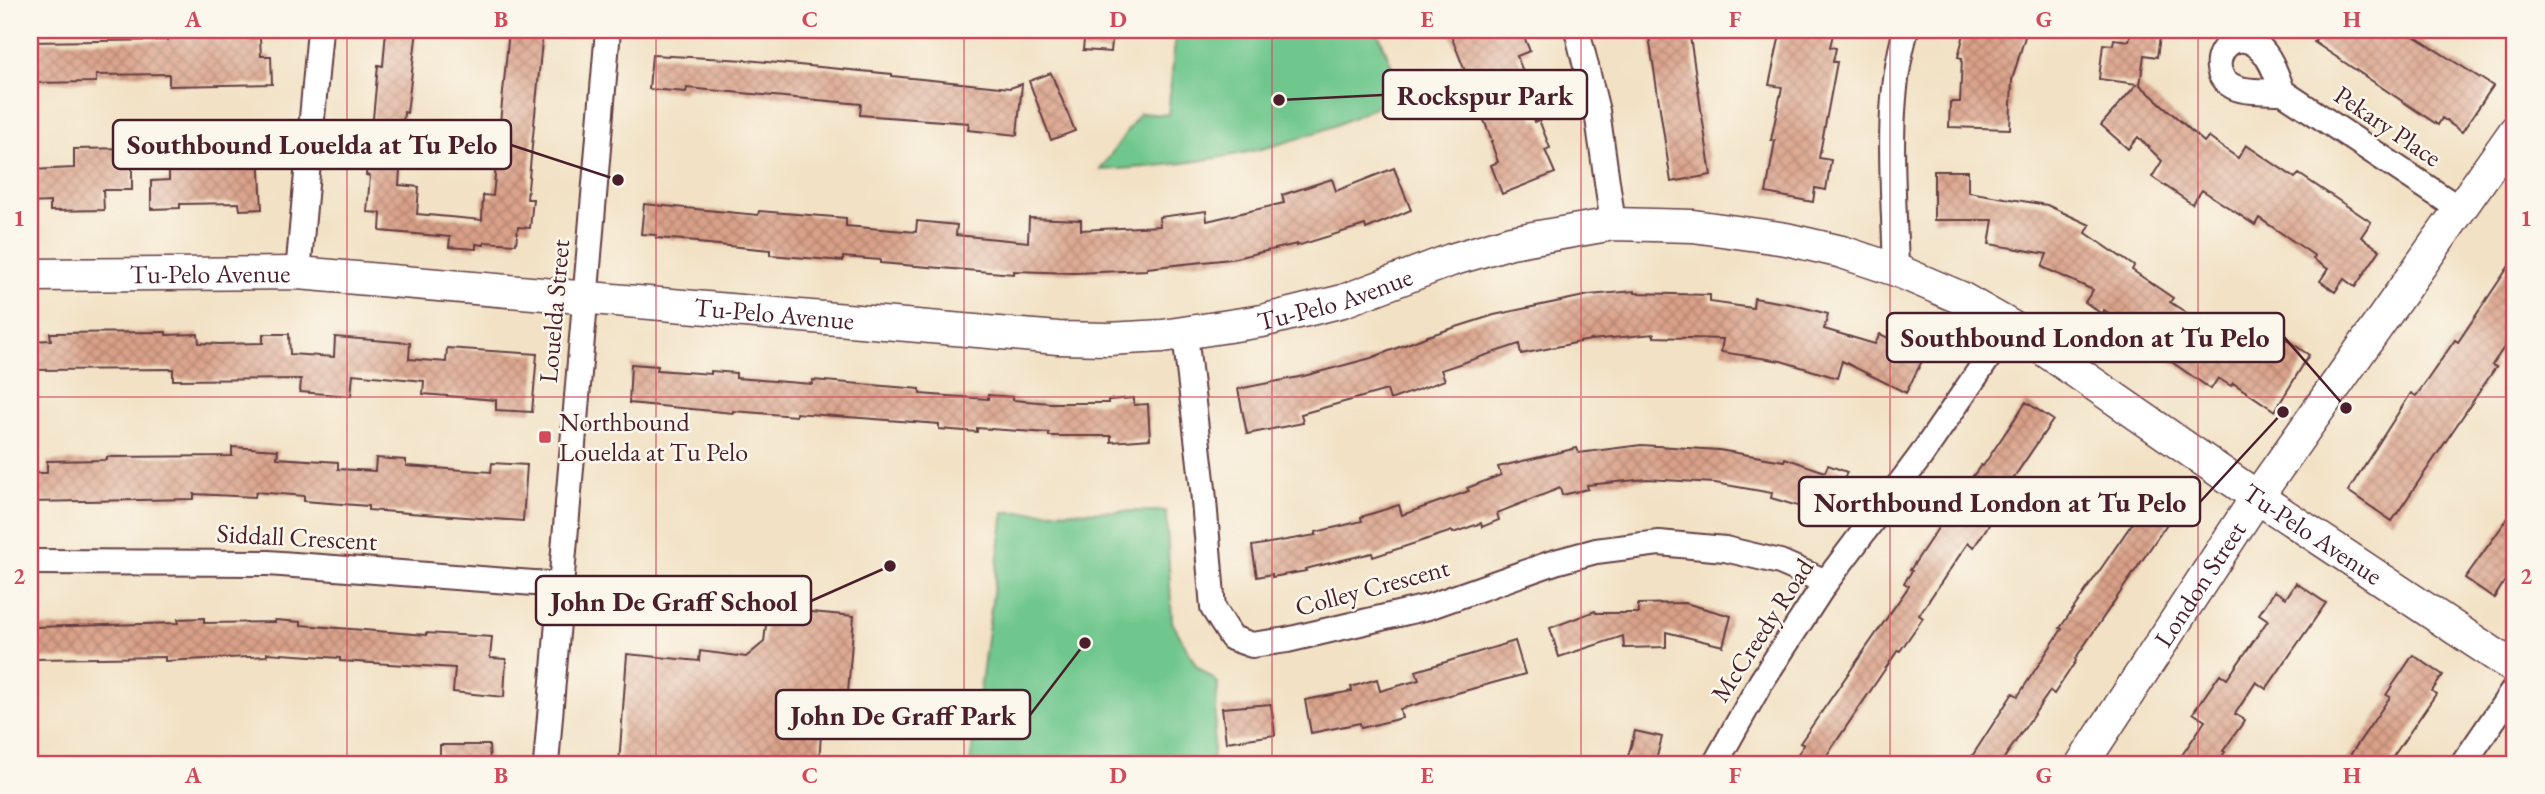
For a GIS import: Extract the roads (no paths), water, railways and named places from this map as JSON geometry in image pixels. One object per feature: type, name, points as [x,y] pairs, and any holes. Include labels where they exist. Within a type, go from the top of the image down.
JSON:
[{"type":"street","points":[[298,273],[320,30]]},
{"type":"street","name":"Louelda Street","points":[[546,764],[608,30]]},
{"type":"street","points":[[1577,30],[1597,111],[1613,224]]},
{"type":"street","points":[[1895,270],[1892,122],[1895,86],[1906,30]]},
{"type":"street","name":"Pekary Place","points":[[2283,92],[2461,210]]},
{"type":"street","name":"London Street","points":[[2082,764],[2258,497],[2515,131]]},
{"type":"street","name":"Tu-Pelo Avenue","points":[[30,275],[298,273],[584,299],[1108,339],[1185,334],[1248,324],[1314,309],[1370,292],[1451,260],[1511,242],[1613,224],[1693,226],[1786,239],[1842,252],[1895,270],[1959,297],[2010,326],[2258,497],[2515,668]]},
{"type":"street","name":"McCreedy Road","points":[[1714,764],[1761,682],[1826,582],[1920,457],[2010,326]]},
{"type":"street","name":"Colley Crescent","points":[[1185,334],[1203,489],[1213,608],[1232,638],[1252,645],[1287,640],[1428,607],[1555,562],[1595,551],[1660,543],[1736,551],[1780,562],[1826,582]]},
{"type":"street","name":"Siddall Crescent","points":[[30,562],[268,563],[561,585]]},
{"type":"street","points":[[2463,764],[2515,688]]},
{"type":"place","name":"Rockspur Park","points":[[1279,100]]},
{"type":"place","name":"Southbound Louelda at Tu Pelo","points":[[618,180]]},
{"type":"place","name":"Southbound London at Tu Pelo","points":[[2346,408]]},
{"type":"place","name":"Northbound London at Tu Pelo","points":[[2283,412]]},
{"type":"place","name":"Northbound Louelda at Tu Pelo","points":[[545,437]]},
{"type":"place","name":"John De Graff School","points":[[890,566]]},
{"type":"place","name":"John De Graff Park","points":[[1085,643]]}]
